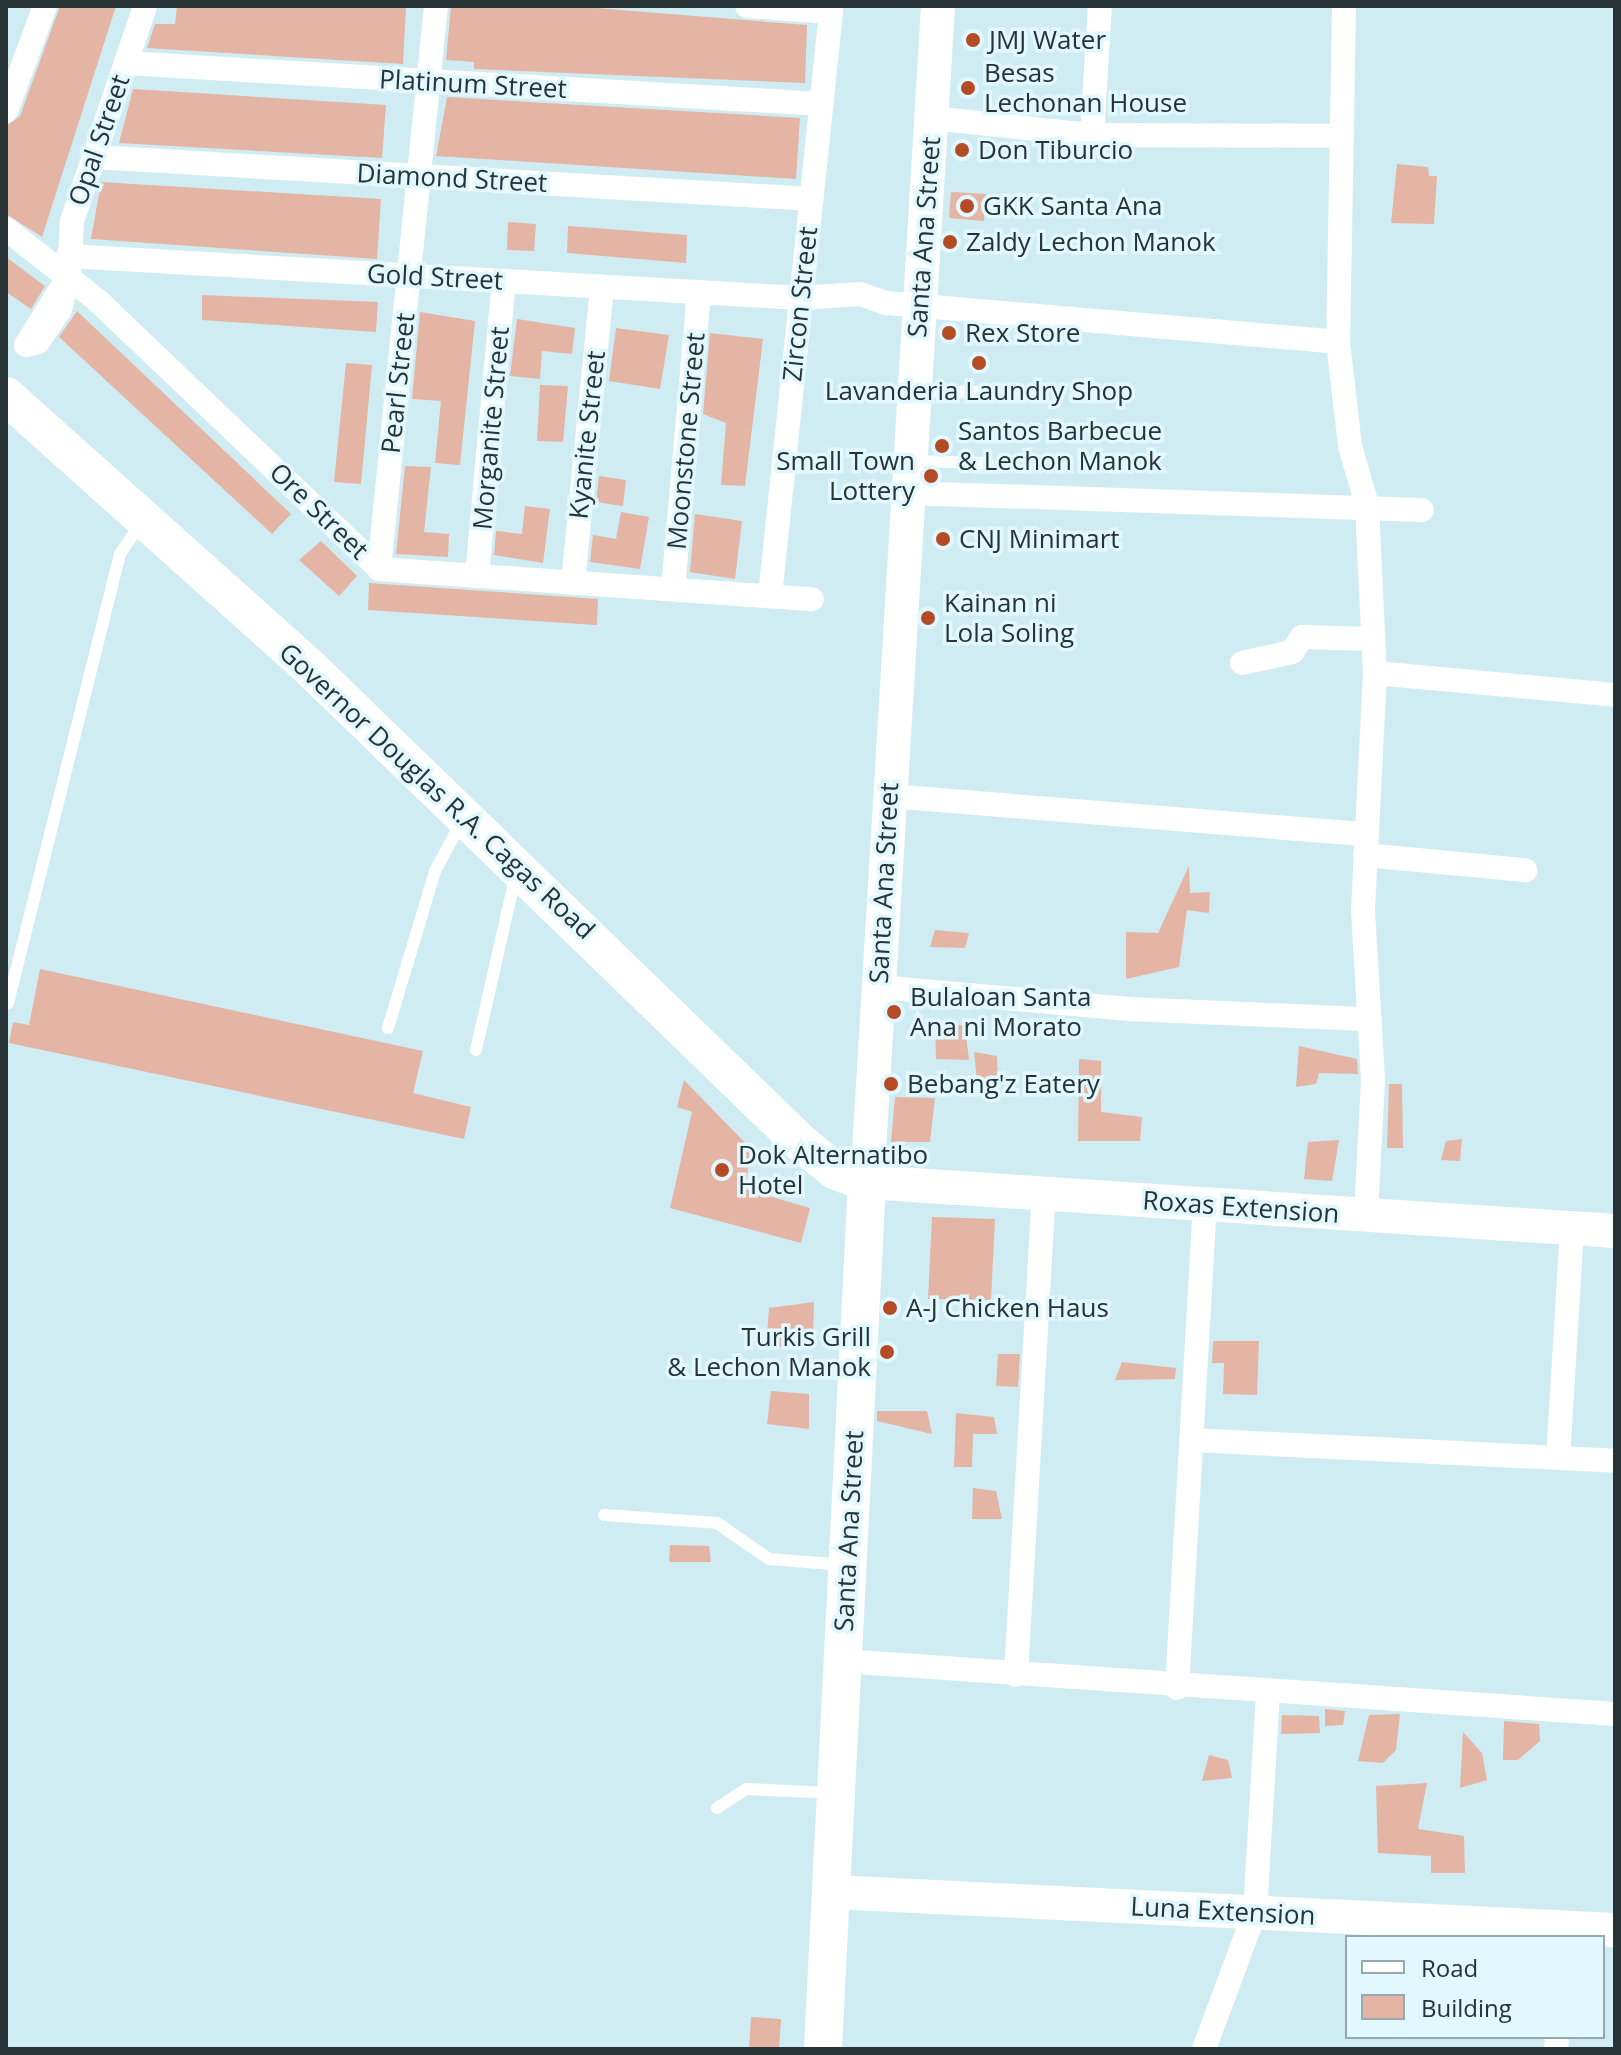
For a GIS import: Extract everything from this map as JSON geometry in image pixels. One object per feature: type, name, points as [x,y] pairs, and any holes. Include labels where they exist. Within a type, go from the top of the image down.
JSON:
[{"type":"main road","name":"Santa Ana Street","points":[[823,2049],[867,1182],[938,6]]},
{"type":"main road","name":"Governor Douglas R.A. Cagas Road","points":[[6,396],[518,864],[802,1144],[836,1171],[867,1182]]},
{"type":"main road","name":"Roxas Extension","points":[[867,1182],[1615,1231]]},
{"type":"main road","name":"Luna Extension","points":[[831,1892],[1255,1912],[1564,1932],[1615,1930]]},
{"type":"street","points":[[6,111],[45,6]]},
{"type":"street","name":"Opal Street","points":[[69,266],[94,157],[145,6]]},
{"type":"street","name":"Pearl Street","points":[[379,569],[436,6]]},
{"type":"street","name":"Zircon Street","points":[[747,6],[831,12],[770,596]]},
{"type":"street","points":[[1092,135],[1100,6]]},
{"type":"street","points":[[1344,6],[1338,342],[1350,446],[1367,505],[1375,673],[1365,845],[1370,1019],[1366,1215]]},
{"type":"street","name":"Platinum Street","points":[[125,63],[821,104]]},
{"type":"street","points":[[932,118],[1092,135],[1341,136]]},
{"type":"street","name":"Diamond Street","points":[[94,157],[811,199]]},
{"type":"street","name":"Ore Street","points":[[6,229],[69,266],[379,569],[812,599]]},
{"type":"street","name":"Gold Street","points":[[69,266],[409,275],[801,298],[831,309],[886,303],[920,305],[1338,342]]},
{"type":"street","name":"Morganite Street","points":[[477,576],[504,281]]},
{"type":"street","name":"Kyanite Street","points":[[573,583],[602,286]]},
{"type":"street","name":"Moonstone Street","points":[[673,589],[699,292]]},
{"type":"street","points":[[908,477],[1422,510]]},
{"type":"street","points":[[1242,663],[1292,652],[1302,637],[1373,639]]},
{"type":"street","points":[[1375,673],[1615,695]]},
{"type":"street","points":[[889,796],[1365,845],[1525,870]]},
{"type":"street","points":[[878,987],[1127,1009],[1370,1019]]},
{"type":"street","points":[[1016,1675],[1044,1194]]},
{"type":"street","points":[[1177,1688],[1205,1205]]},
{"type":"street","points":[[1558,1458],[1572,1229]]},
{"type":"street","points":[[1191,1440],[1615,1461]]},
{"type":"street","points":[[842,1661],[1177,1688],[1615,1714]]},
{"type":"street","points":[[1204,2049],[1255,1912],[1268,1692]]},
{"type":"lane","points":[[914,391],[1034,393]]},
{"type":"lane","points":[[908,477],[988,463]]},
{"type":"lane","points":[[8,1003],[120,554],[145,520]]},
{"type":"lane","points":[[388,1028],[435,871],[466,816]]},
{"type":"lane","points":[[476,1050],[518,864]]},
{"type":"lane","points":[[604,1515],[717,1523],[769,1559],[847,1565]]},
{"type":"lane","points":[[717,1808],[746,1789],[836,1793]]},
{"type":"building","points":[[60,6],[116,6],[42,237],[6,214],[6,126],[20,116]]},
{"type":"building","points":[[177,6],[406,8],[403,64],[147,48],[155,24],[175,24]]},
{"type":"building","points":[[451,6],[571,6],[807,25],[805,83],[474,69],[474,62],[446,60]]},
{"type":"building","points":[[133,89],[386,105],[382,158],[119,143]]},
{"type":"building","points":[[447,97],[800,118],[796,179],[436,156]]},
{"type":"building","points":[[1397,164],[1428,167],[1429,176],[1437,176],[1434,224],[1391,223]]},
{"type":"building","points":[[101,182],[381,199],[377,259],[91,239]]},
{"type":"building","name":"GKK Santa Ana","points":[[951,192],[986,194],[984,221],[949,218]]},
{"type":"building","points":[[508,222],[536,224],[534,251],[507,250]]},
{"type":"building","points":[[568,226],[687,235],[686,263],[567,253]]},
{"type":"building","points":[[6,257],[45,286],[31,309],[6,292]]},
{"type":"building","points":[[202,295],[378,302],[376,332],[202,320]]},
{"type":"building","points":[[77,311],[291,514],[272,534],[59,337]]},
{"type":"building","points":[[420,312],[475,321],[460,465],[435,463],[441,401],[412,399]]},
{"type":"building","points":[[517,319],[575,328],[572,354],[542,351],[540,379],[510,376]]},
{"type":"building","points":[[616,328],[669,335],[660,389],[609,381]]},
{"type":"building","points":[[710,333],[763,339],[745,486],[721,485],[726,423],[703,414]]},
{"type":"building","points":[[346,363],[372,365],[361,484],[334,482]]},
{"type":"building","points":[[540,385],[568,386],[563,442],[537,441]]},
{"type":"building","points":[[405,466],[431,467],[424,532],[449,534],[448,557],[396,554]]},
{"type":"building","points":[[599,476],[626,480],[623,506],[596,502]]},
{"type":"building","points":[[525,506],[550,509],[543,563],[494,555],[496,531],[522,534]]},
{"type":"building","points":[[621,512],[649,517],[640,569],[590,562],[593,535],[616,539]]},
{"type":"building","points":[[695,514],[742,521],[735,579],[690,572]]},
{"type":"building","points":[[321,541],[357,576],[339,596],[299,560]]},
{"type":"building","points":[[369,583],[598,599],[597,625],[368,610]]},
{"type":"building","points":[[1189,866],[1190,893],[1210,892],[1209,913],[1187,910],[1179,967],[1126,979],[1126,932],[1158,933]]},
{"type":"building","points":[[935,930],[969,933],[965,948],[930,947]]},
{"type":"building","points":[[40,969],[423,1051],[413,1093],[471,1107],[464,1139],[9,1043],[13,1022],[29,1025]]},
{"type":"building","points":[[935,1021],[965,1026],[969,1060],[936,1059]]},
{"type":"building","points":[[1299,1046],[1357,1059],[1358,1074],[1319,1073],[1316,1084],[1296,1087]]},
{"type":"building","points":[[974,1052],[997,1056],[998,1081],[977,1081]]},
{"type":"building","points":[[1079,1059],[1101,1061],[1101,1112],[1142,1117],[1140,1141],[1078,1141]]},
{"type":"building","points":[[684,1080],[751,1149],[745,1189],[810,1208],[801,1243],[670,1208],[692,1112],[677,1107]]},
{"type":"building","points":[[1389,1084],[1402,1084],[1403,1148],[1387,1148]]},
{"type":"building","points":[[895,1097],[935,1098],[930,1142],[891,1142]]},
{"type":"building","points":[[1462,1139],[1460,1161],[1441,1160],[1446,1141]]},
{"type":"building","points":[[1339,1140],[1332,1181],[1304,1179],[1308,1142]]},
{"type":"building","points":[[932,1217],[995,1219],[991,1300],[928,1299]]},
{"type":"building","points":[[814,1302],[813,1345],[766,1348],[769,1308]]},
{"type":"building","points":[[1213,1341],[1259,1341],[1257,1395],[1223,1394],[1224,1363],[1212,1363]]},
{"type":"building","points":[[998,1354],[1020,1354],[1018,1387],[996,1386]]},
{"type":"building","points":[[1122,1362],[1176,1368],[1175,1379],[1115,1380]]},
{"type":"building","points":[[771,1391],[809,1394],[809,1429],[767,1424]]},
{"type":"building","points":[[877,1411],[927,1411],[932,1434],[877,1421]]},
{"type":"building","points":[[956,1413],[994,1417],[997,1434],[973,1434],[972,1467],[954,1467]]},
{"type":"building","points":[[973,1488],[996,1491],[1002,1519],[972,1519]]},
{"type":"building","points":[[670,1545],[709,1546],[711,1562],[669,1562]]},
{"type":"building","points":[[1325,1709],[1345,1711],[1343,1725],[1325,1726]]},
{"type":"building","points":[[1400,1714],[1396,1750],[1383,1763],[1358,1761],[1369,1715]]},
{"type":"building","points":[[1282,1715],[1319,1716],[1320,1733],[1281,1734]]},
{"type":"building","points":[[1504,1721],[1539,1724],[1540,1741],[1518,1760],[1503,1760]]},
{"type":"building","points":[[1463,1732],[1482,1753],[1487,1780],[1460,1788]]},
{"type":"building","points":[[1209,1755],[1228,1760],[1232,1778],[1202,1781]]},
{"type":"building","points":[[1427,1783],[1418,1829],[1464,1836],[1465,1873],[1431,1873],[1431,1856],[1378,1853],[1376,1786]]},
{"type":"building","points":[[751,2017],[781,2019],[779,2049],[749,2049]]},
{"type":"place","name":"JMJ Water","points":[[973,40]]},
{"type":"place","name":"Besas Lechonan House","points":[[968,88]]},
{"type":"place","name":"Don Tiburcio","points":[[962,150]]},
{"type":"place","name":"GKK Santa Ana","points":[[967,206]]},
{"type":"place","name":"Zaldy Lechon Manok","points":[[950,242]]},
{"type":"place","name":"Rex Store","points":[[949,333]]},
{"type":"place","name":"Lavanderia Laundry Shop","points":[[979,363]]},
{"type":"place","name":"Santos Barbecue & Lechon Manok","points":[[942,446]]},
{"type":"place","name":"Small Town Lottery","points":[[931,476]]},
{"type":"place","name":"CNJ Minimart","points":[[943,539]]},
{"type":"place","name":"Kainan ni Lola Soling","points":[[928,618]]},
{"type":"place","name":"Bulaloan Santa Ana ni Morato","points":[[894,1012]]},
{"type":"place","name":"Bebang'z Eatery","points":[[891,1084]]},
{"type":"place","name":"Dok Alternatibo Hotel","points":[[722,1170]]},
{"type":"place","name":"A-J Chicken Haus","points":[[890,1308]]},
{"type":"place","name":"Turkis Grill & Lechon Manok","points":[[887,1352]]}]
